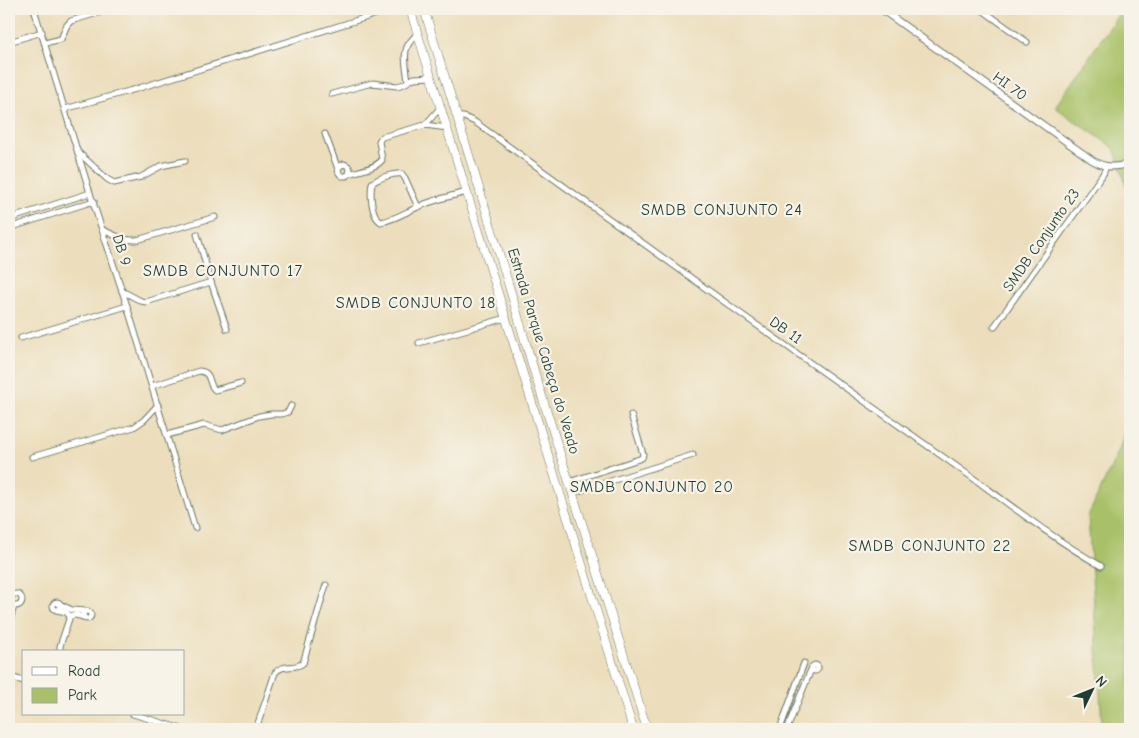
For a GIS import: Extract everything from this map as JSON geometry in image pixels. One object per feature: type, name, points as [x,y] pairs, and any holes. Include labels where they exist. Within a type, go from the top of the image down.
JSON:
[{"type":"main road","points":[[412,13],[423,11]]},
{"type":"main road","name":"Estrada Parque Cabeça do Veado","points":[[423,11],[647,729]]},
{"type":"main road","name":"Estrada Parque Cabeça do Veado","points":[[412,13],[633,729]]},
{"type":"main road","points":[[470,204],[483,201]]},
{"type":"street","name":"DB 9","points":[[34,9],[195,528]]},
{"type":"street","points":[[44,43],[61,39],[67,25],[71,21],[111,9]]},
{"type":"street","points":[[65,109],[392,9]]},
{"type":"street","name":"HI 70","points":[[881,9],[1092,160],[1106,167]]},
{"type":"street","points":[[981,9],[1027,42]]},
{"type":"street","points":[[9,42],[42,32]]},
{"type":"street","points":[[408,81],[406,48],[418,33]]},
{"type":"street","points":[[332,94],[372,83],[397,86],[418,77],[431,76]]},
{"type":"street","points":[[425,125],[441,107]]},
{"type":"street","name":"DB 11","points":[[457,117],[464,117],[475,122],[1015,509],[1101,566]]},
{"type":"street","points":[[325,134],[338,169],[344,164],[350,169],[349,174],[375,166],[382,160],[379,141],[382,137],[425,125],[447,128]]},
{"type":"street","points":[[78,153],[114,184],[141,176],[162,166],[185,161]]},
{"type":"street","points":[[1106,167],[1130,164]]},
{"type":"street","name":"SMDB Conjunto 23","points":[[994,327],[1106,167]]},
{"type":"street","points":[[418,207],[402,174],[398,173],[376,180],[372,184],[371,190],[375,216],[381,222],[438,199],[467,192]]},
{"type":"street","points":[[9,219],[90,193]]},
{"type":"street","points":[[9,228],[94,202]]},
{"type":"street","points":[[103,230],[120,238],[136,240],[215,217]]},
{"type":"street","points":[[197,234],[227,329]]},
{"type":"street","points":[[122,291],[146,302],[211,282]]},
{"type":"street","points":[[21,338],[127,306]]},
{"type":"street","points":[[419,344],[506,318]]},
{"type":"street","points":[[152,386],[198,371],[203,371],[207,374],[212,388],[216,390],[241,383]]},
{"type":"street","points":[[32,457],[134,427],[144,420],[158,405]]},
{"type":"street","points":[[167,435],[204,425],[222,430],[259,416],[288,412],[291,406]]},
{"type":"street","points":[[570,482],[642,458],[643,454],[631,415]]},
{"type":"street","points":[[573,493],[693,455]]},
{"type":"street","points":[[256,729],[275,673],[279,668],[299,666],[304,661],[326,585]]},
{"type":"street","points":[[60,604],[85,614],[70,616],[66,612],[56,610],[60,608],[60,604]]},
{"type":"street","points":[[9,624],[14,606]]},
{"type":"street","points":[[60,650],[70,616]]},
{"type":"street","points":[[780,729],[804,663]]},
{"type":"street","points":[[787,729],[808,675],[815,669]]},
{"type":"street","points":[[9,676],[22,680]]},
{"type":"street","points":[[140,716],[182,729]]},
{"type":"green space","points":[[1122,9],[1130,9],[1130,197],[1114,148],[1055,107]]},
{"type":"green space","points":[[1130,406],[1130,729],[1106,729],[1102,724],[1088,516],[1120,448]]},
{"type":"district","name":"SMDB CONJUNTO 24","points":[[722,210]]},
{"type":"district","name":"SMDB CONJUNTO 17","points":[[223,271]]},
{"type":"district","name":"SMDB CONJUNTO 18","points":[[416,303]]},
{"type":"district","name":"SMDB CONJUNTO 20","points":[[652,487]]},
{"type":"district","name":"SMDB CONJUNTO 22","points":[[930,546]]}]
